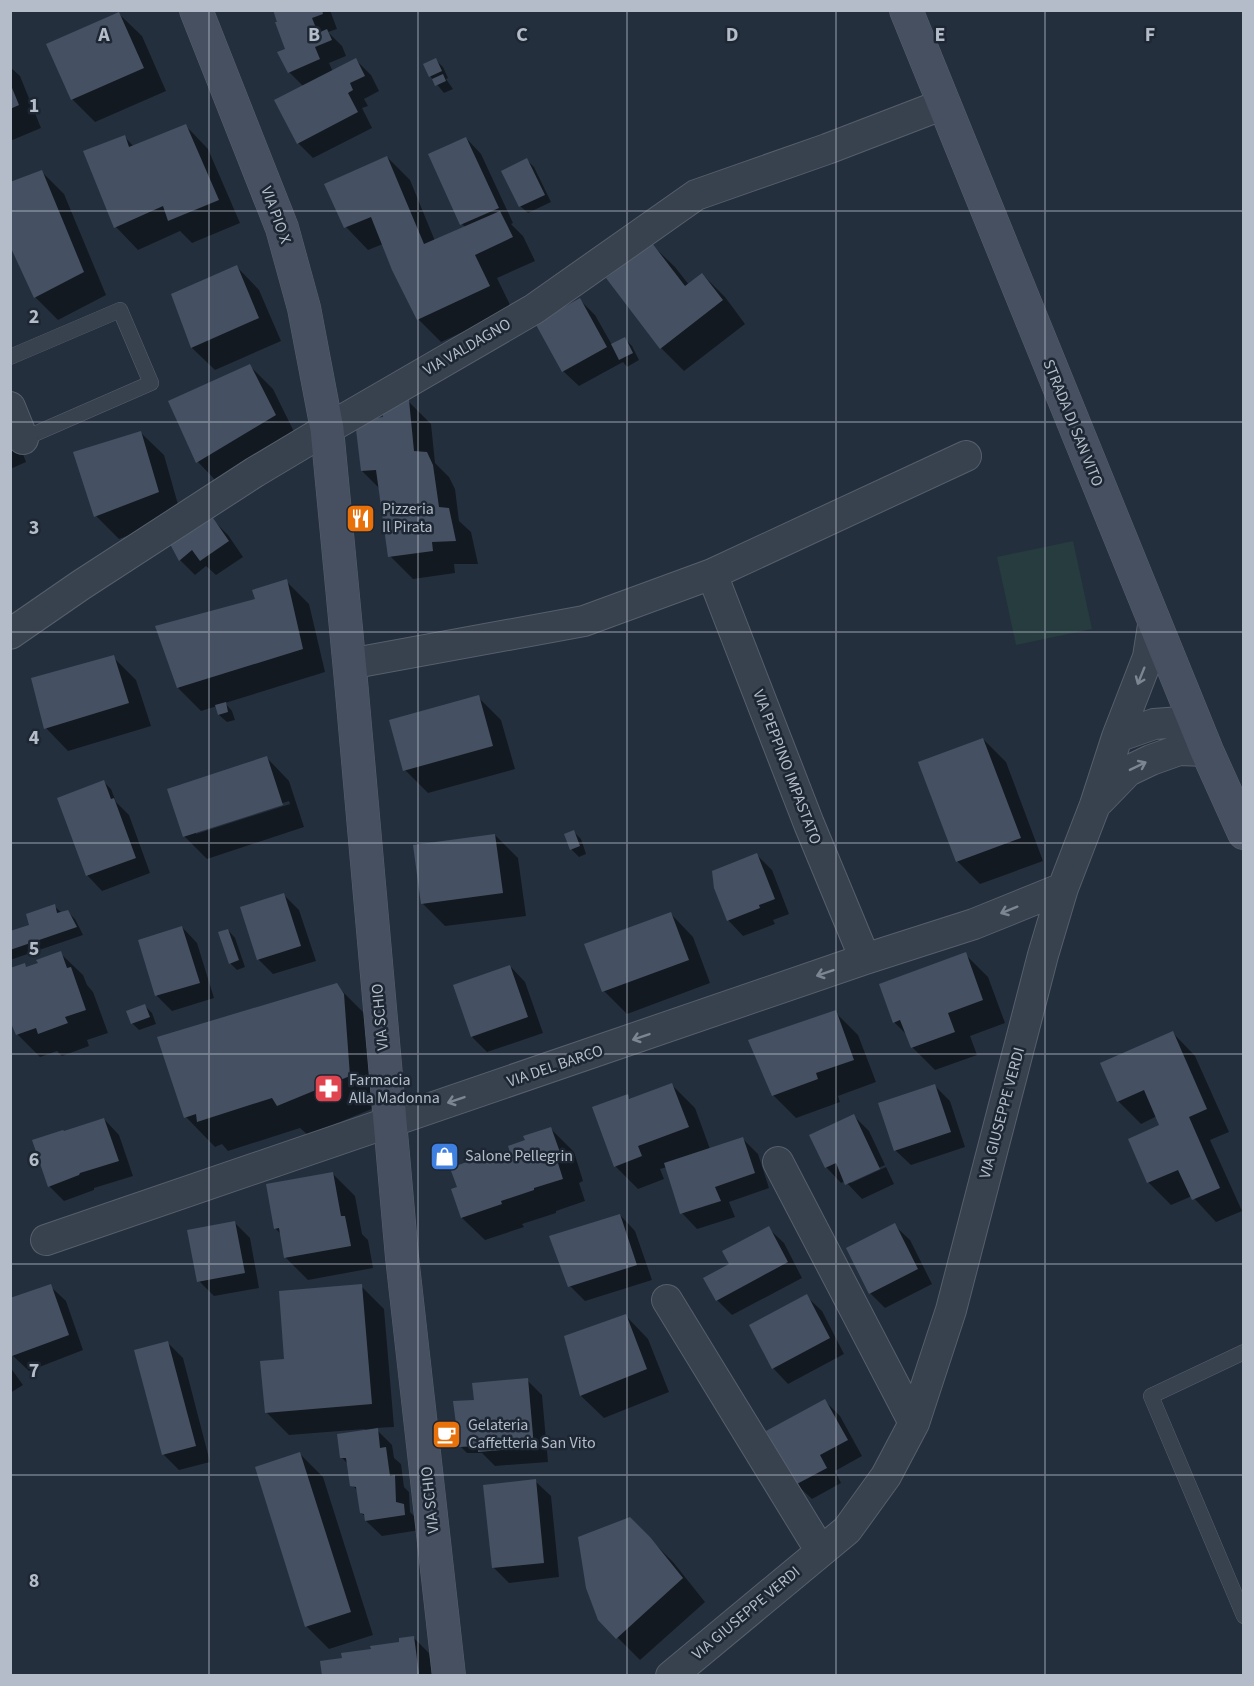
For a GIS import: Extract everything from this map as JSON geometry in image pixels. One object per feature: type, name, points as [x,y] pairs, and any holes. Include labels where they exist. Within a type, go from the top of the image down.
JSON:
[{"type":"street","name":"VIA PIO X","points":[[196,10],[282,228],[304,308],[327,429]]},
{"type":"street","name":"STRADA DI SAN VITO","points":[[906,10],[1207,751],[1244,834]]},
{"type":"street","name":"VIA VALDAGNO","points":[[10,634],[245,478],[534,309],[696,195],[827,149],[944,104]]},
{"type":"street","points":[[10,407],[23,439]]},
{"type":"street","name":"VIA SCHIO","points":[[327,429],[402,1257],[449,1676]]},
{"type":"street","points":[[349,664],[584,621],[712,574],[966,456]]},
{"type":"street","name":"VIA PEPPINO IMPASTATO","points":[[712,574],[809,824],[865,959]]},
{"type":"street","name":"VIA GIUSEPPE VERDI","points":[[671,1676],[820,1550],[847,1530],[886,1476],[914,1423],[951,1310],[1043,955],[1117,737],[1148,657],[1154,619]]},
{"type":"street","points":[[1117,737],[1154,724],[1195,721]]},
{"type":"street","name":"VIA GIUSEPPE VERDI","points":[[1095,805],[1128,771],[1179,750],[1207,751]]},
{"type":"street","name":"VIA DEL BARCO","points":[[46,1240],[865,959],[974,924],[1064,888]]},
{"type":"street","points":[[777,1162],[914,1423]]},
{"type":"street","points":[[667,1300],[820,1550]]},
{"type":"lane","points":[[10,357],[120,310],[151,382],[23,439]]},
{"type":"lane","points":[[1244,1352],[1151,1396],[1244,1616]]},
{"type":"green space","points":[[1073,541],[1092,629],[1016,645],[997,557]]},
{"type":"building","points":[[273,10],[322,10],[323,14],[312,18],[318,33],[327,29],[332,40],[315,47],[320,59],[288,73],[277,52],[285,49]]},
{"type":"building","points":[[119,12],[144,68],[71,100],[46,44]]},
{"type":"building","points":[[356,58],[365,76],[350,83],[353,90],[348,93],[358,112],[297,144],[274,100]]},
{"type":"building","points":[[436,58],[442,71],[429,77],[423,64]]},
{"type":"building","points":[[443,74],[446,81],[435,86],[432,79]]},
{"type":"building","points":[[10,83],[19,105],[10,109]]},
{"type":"building","points":[[186,124],[219,200],[168,221],[163,206],[114,228],[83,151],[125,135],[129,147]]},
{"type":"building","points":[[466,137],[499,208],[460,225],[428,154]]},
{"type":"building","points":[[387,156],[424,244],[500,211],[513,237],[475,255],[490,286],[417,320],[392,270],[371,217],[344,228],[324,184]]},
{"type":"building","points":[[527,158],[545,195],[519,207],[501,171]]},
{"type":"building","points":[[42,170],[84,272],[34,298],[10,246],[10,182]]},
{"type":"building","points":[[652,243],[685,286],[702,273],[723,300],[660,349],[606,278]]},
{"type":"building","points":[[237,265],[259,318],[191,348],[171,294]]},
{"type":"building","points":[[580,298],[607,347],[562,372],[535,323]]},
{"type":"building","points":[[625,337],[633,353],[619,360],[611,344]]},
{"type":"building","points":[[250,364],[276,415],[196,463],[168,401]]},
{"type":"building","points":[[409,400],[414,451],[427,452],[433,465],[439,507],[449,508],[456,541],[432,542],[433,551],[388,557],[376,470],[361,471],[355,421],[383,417],[383,401]]},
{"type":"building","points":[[141,431],[159,492],[94,517],[73,452]]},
{"type":"building","points":[[213,518],[229,541],[200,561],[192,550],[179,561],[170,544]]},
{"type":"building","points":[[287,579],[303,649],[177,688],[155,626],[255,599],[252,590]]},
{"type":"building","points":[[114,655],[129,703],[44,729],[31,678]]},
{"type":"building","points":[[479,695],[493,746],[403,771],[389,720]]},
{"type":"building","points":[[226,702],[228,712],[218,715],[215,705]]},
{"type":"building","points":[[983,738],[1021,838],[956,862],[918,762]]},
{"type":"building","points":[[267,756],[283,805],[183,837],[167,789]]},
{"type":"building","points":[[104,780],[111,799],[114,798],[136,858],[86,876],[57,798]]},
{"type":"building","points":[[574,830],[580,846],[570,850],[564,834]]},
{"type":"building","points":[[495,834],[503,893],[421,904],[413,845]]},
{"type":"building","points":[[757,853],[775,899],[759,905],[760,908],[727,921],[714,888],[712,871]]},
{"type":"building","points":[[284,893],[301,946],[257,960],[240,907]]},
{"type":"building","points":[[55,904],[57,913],[68,910],[77,927],[10,950],[10,931],[29,925],[26,914]]},
{"type":"building","points":[[671,912],[689,960],[602,992],[584,944]]},
{"type":"building","points":[[182,926],[200,983],[155,996],[138,940]]},
{"type":"building","points":[[228,929],[239,960],[229,964],[218,932]]},
{"type":"building","points":[[61,951],[67,968],[71,967],[86,1010],[65,1017],[68,1023],[38,1034],[36,1028],[16,1035],[10,1021],[10,968],[25,963],[26,967],[38,963],[36,960]]},
{"type":"building","points":[[966,952],[983,1000],[948,1013],[955,1032],[911,1048],[900,1020],[893,1023],[879,984]]},
{"type":"building","points":[[510,965],[528,1017],[471,1037],[453,985]]},
{"type":"building","points":[[337,983],[344,994],[350,1076],[277,1106],[272,1098],[197,1122],[196,1114],[184,1118],[157,1037]]},
{"type":"building","points":[[145,1004],[150,1017],[131,1024],[126,1011]]},
{"type":"building","points":[[836,1010],[854,1060],[816,1073],[818,1079],[772,1096],[748,1040]]},
{"type":"building","points":[[1173,1031],[1207,1109],[1189,1117],[1220,1188],[1192,1200],[1178,1170],[1147,1183],[1128,1139],[1159,1125],[1144,1090],[1117,1102],[1100,1063]]},
{"type":"building","points":[[672,1083],[689,1127],[638,1146],[642,1156],[614,1167],[592,1107],[628,1094],[629,1099]]},
{"type":"building","points":[[935,1084],[951,1132],[894,1151],[878,1103]]},
{"type":"building","points":[[854,1114],[880,1169],[845,1185],[836,1163],[825,1168],[809,1135]]},
{"type":"building","points":[[104,1118],[119,1161],[80,1173],[48,1187],[32,1140]]},
{"type":"building","points":[[551,1127],[562,1158],[557,1160],[563,1179],[534,1188],[534,1190],[501,1201],[502,1204],[461,1218],[451,1189],[457,1187],[450,1168],[478,1158],[479,1163],[510,1152],[508,1146],[525,1140],[523,1136]]},
{"type":"building","points":[[743,1137],[755,1173],[715,1187],[721,1201],[680,1214],[664,1163]]},
{"type":"building","points":[[333,1172],[341,1216],[345,1216],[351,1246],[284,1258],[279,1228],[274,1229],[266,1184]]},
{"type":"building","points":[[620,1214],[637,1265],[568,1287],[549,1236]]},
{"type":"building","points":[[235,1221],[245,1273],[197,1282],[187,1230]]},
{"type":"building","points":[[895,1223],[918,1269],[869,1294],[846,1248]]},
{"type":"building","points":[[769,1226],[788,1262],[716,1301],[703,1278],[729,1264],[722,1251]]},
{"type":"building","points":[[51,1284],[69,1335],[12,1356],[10,1351],[10,1298]]},
{"type":"building","points":[[362,1284],[372,1404],[265,1413],[260,1361],[284,1359],[279,1291]]},
{"type":"building","points":[[807,1294],[830,1338],[772,1369],[749,1325]]},
{"type":"building","points":[[626,1314],[647,1369],[580,1396],[564,1336]]},
{"type":"building","points":[[168,1341],[196,1446],[162,1455],[134,1350]]},
{"type":"building","points":[[528,1378],[534,1447],[478,1452],[478,1446],[459,1447],[453,1401],[474,1400],[472,1383]]},
{"type":"building","points":[[825,1399],[848,1440],[820,1455],[827,1468],[795,1485],[766,1431]]},
{"type":"building","points":[[378,1428],[380,1448],[386,1447],[390,1476],[395,1475],[396,1502],[404,1504],[405,1515],[365,1521],[364,1514],[360,1513],[356,1487],[350,1486],[346,1458],[340,1458],[337,1434]]},
{"type":"building","points":[[300,1452],[351,1612],[305,1627],[255,1467]]},
{"type":"building","points":[[536,1479],[544,1563],[492,1568],[483,1485]]},
{"type":"building","points":[[630,1517],[650,1537],[683,1578],[616,1639],[598,1620],[586,1588],[578,1537]]},
{"type":"building","points":[[414,1636],[419,1674],[322,1676],[320,1661],[342,1658],[341,1653],[371,1649],[370,1646],[399,1642],[399,1638]]},
{"type":"place","name":"Pizzeria Il Pirata","points":[[361,518]]},
{"type":"place","name":"Farmacia Alla Madonna","points":[[328,1089]]},
{"type":"place","name":"Salone Pellegrin","points":[[444,1156]]},
{"type":"place","name":"Gelateria Caffetteria San Vito","points":[[447,1434]]}]
